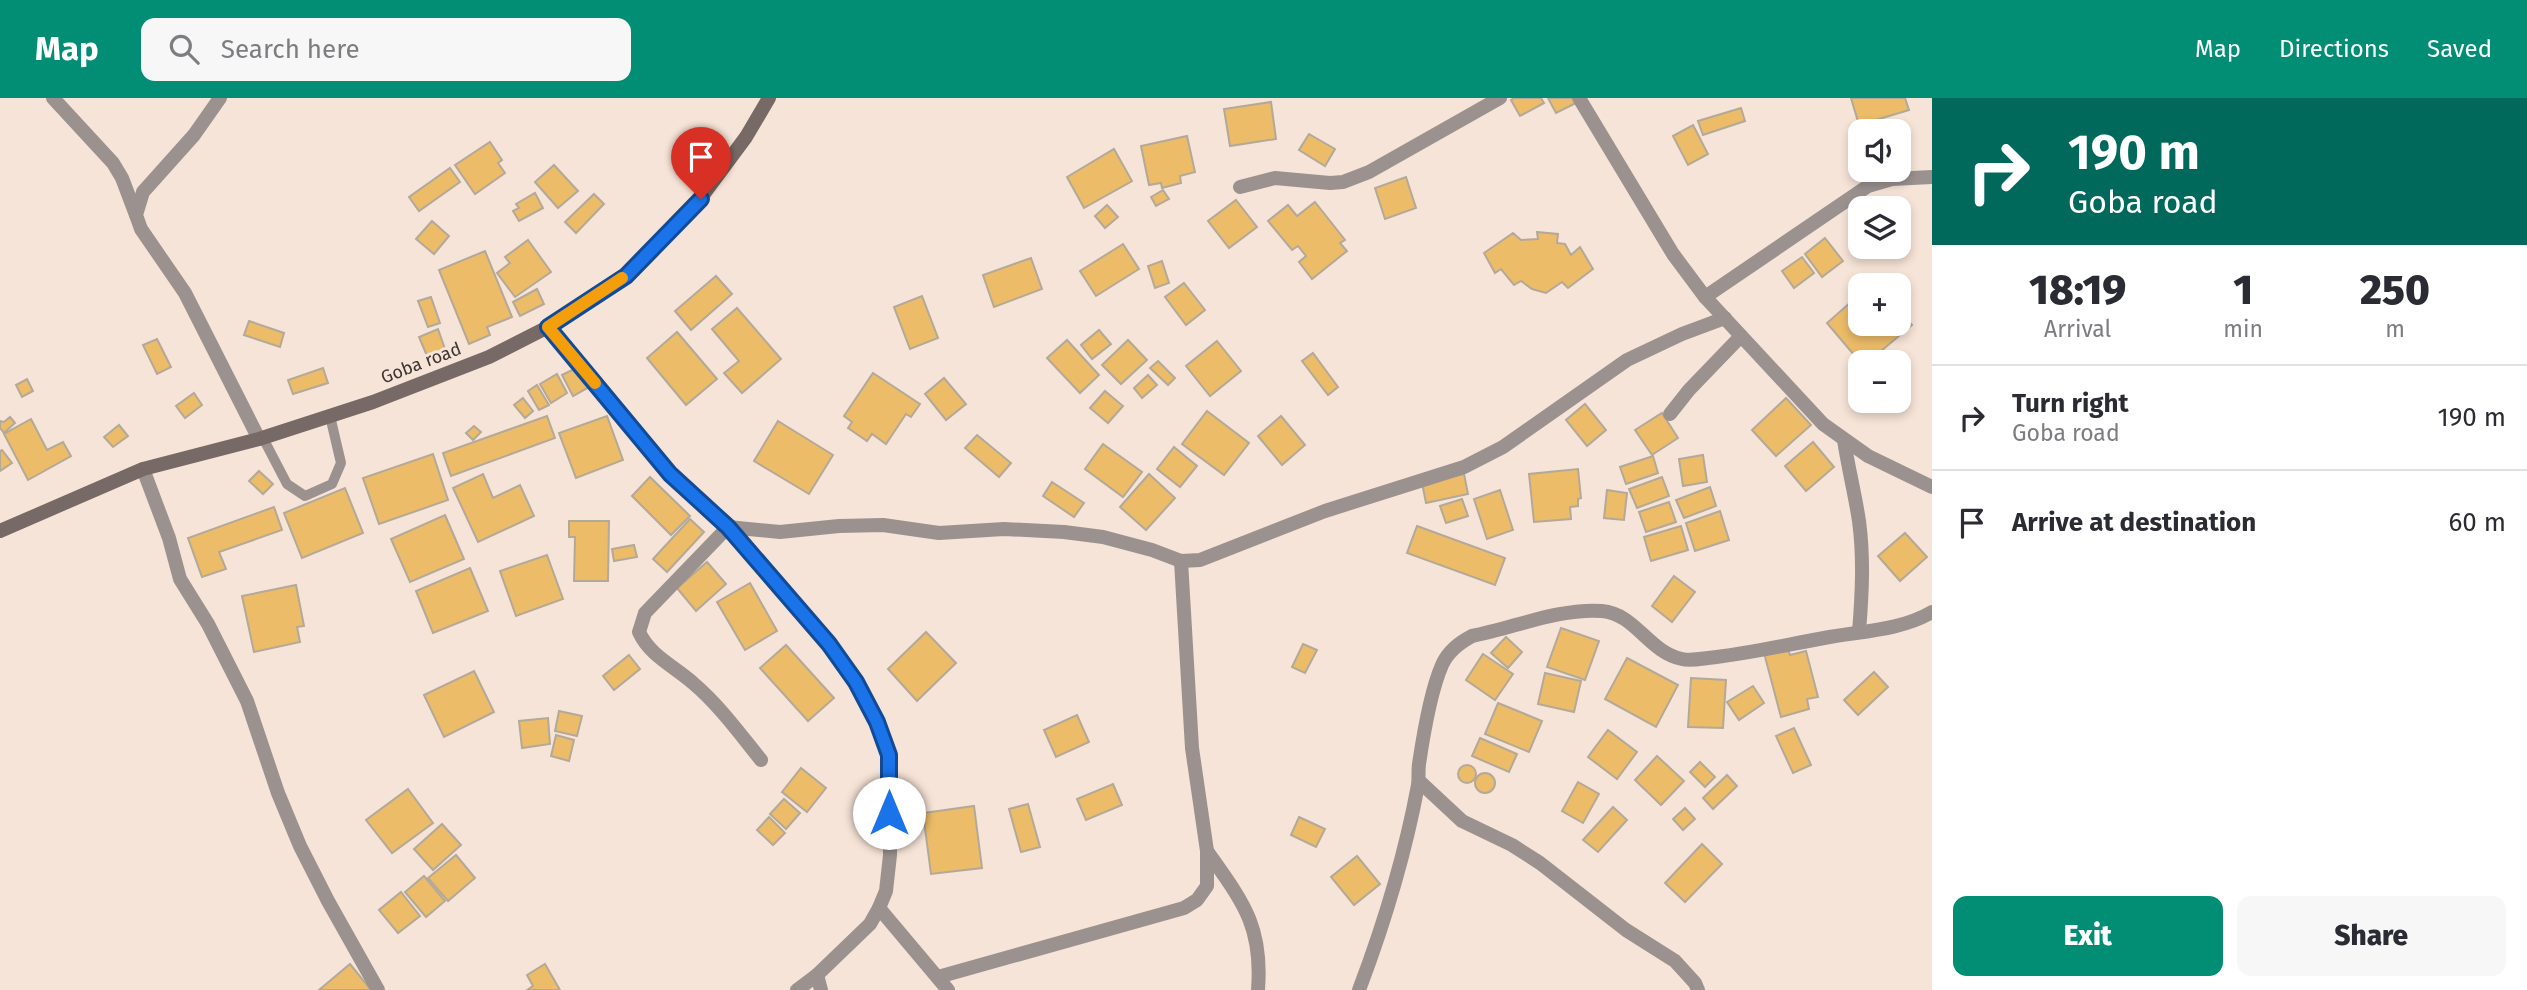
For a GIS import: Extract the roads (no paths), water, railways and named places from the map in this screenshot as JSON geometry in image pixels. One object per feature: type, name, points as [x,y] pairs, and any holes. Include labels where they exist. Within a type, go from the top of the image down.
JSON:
[{"type":"street","points":[[53,98],[113,163],[122,178],[141,229],[185,293],[261,438]]},
{"type":"street","points":[[136,215],[143,192],[194,135],[220,98]]},
{"type":"street","name":"Goba road","points":[[0,531],[143,469],[261,438],[330,416],[489,357],[548,327],[626,276],[701,199],[746,137],[769,98]]},
{"type":"street","points":[[1241,187],[1275,178],[1330,183],[1370,172],[1500,98]]},
{"type":"street","points":[[1579,98],[1674,254],[1705,297],[1823,424],[1868,456],[1932,487]]},
{"type":"street","points":[[1705,297],[1868,186],[1892,179],[1932,177]]},
{"type":"street","points":[[728,527],[780,532],[883,525],[939,533],[1004,529],[1064,531],[1102,537],[1181,561],[1209,557],[1325,511],[1464,467],[1503,447],[1627,360],[1682,334],[1725,318]]},
{"type":"street","points":[[548,327],[670,474],[728,527],[829,644],[856,682],[877,722],[889,755],[890,855],[886,891],[870,923],[817,975],[797,990]]},
{"type":"street","points":[[1671,414],[1689,390],[1741,336]]},
{"type":"street","points":[[1844,440],[1859,521],[1863,573],[1859,632]]},
{"type":"street","points":[[143,469],[169,538],[180,579],[208,624],[247,701],[278,793],[300,846],[378,990]]},
{"type":"street","points":[[728,527],[645,613],[639,632],[645,644],[712,701],[761,760]]},
{"type":"street","points":[[938,977],[1184,908],[1197,900],[1207,886],[1207,851],[1192,747],[1181,561]]},
{"type":"street","points":[[1359,990],[1377,943],[1402,856],[1419,781],[1425,732],[1442,665],[1450,652],[1472,636],[1555,615],[1584,610],[1605,611],[1619,615],[1633,624],[1649,642],[1665,654],[1684,660],[1737,655],[1895,626],[1932,612]]},
{"type":"street","points":[[1419,781],[1462,821],[1512,845],[1540,863],[1626,930],[1675,961],[1698,990]]},
{"type":"street","points":[[1207,851],[1244,904],[1256,934],[1258,990]]},
{"type":"street","points":[[879,908],[948,990]]},
{"type":"street","points":[[817,975],[821,990]]},
{"type":"lane","points":[[261,438],[287,484],[305,496],[332,484],[341,463],[330,416]]}]
